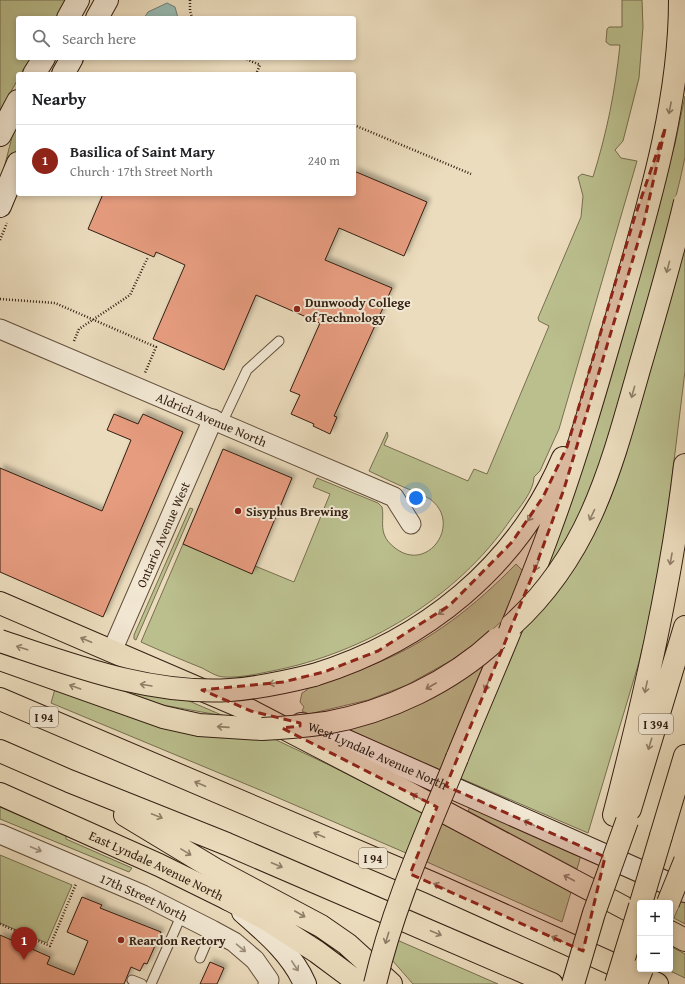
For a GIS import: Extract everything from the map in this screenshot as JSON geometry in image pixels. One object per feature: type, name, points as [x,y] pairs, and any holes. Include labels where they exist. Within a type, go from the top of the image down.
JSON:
[{"type":"main road","points":[[69,16],[78,0]]},
{"type":"main road","points":[[98,16],[107,0]]},
{"type":"main road","points":[[375,984],[388,935],[404,890],[533,574],[558,486],[565,453],[634,219],[665,129],[677,67],[680,0]]},
{"type":"main road","points":[[35,72],[43,60]]},
{"type":"main road","points":[[65,72],[71,60]]},
{"type":"main road","points":[[0,136],[16,105]]},
{"type":"main road","points":[[0,206],[16,168]]},
{"type":"main road","points":[[0,659],[163,717],[199,725],[262,729],[327,722],[380,708],[420,692],[459,669],[490,645],[540,596],[564,565],[592,515],[606,481],[626,415],[685,202]]},
{"type":"main road","points":[[620,818],[675,541],[685,465]]},
{"type":"main road","points":[[0,641],[116,678],[177,688],[231,690],[283,682],[314,675],[378,651],[414,630],[450,606],[483,575],[512,542],[534,512],[558,486]]},
{"type":"main road","name":"West Lyndale Avenue North","points":[[0,603],[250,711],[315,727],[685,891]]},
{"type":"main road","name":"I 394","points":[[573,984],[620,818],[685,627]]},
{"type":"main road","name":"I 94","points":[[0,699],[432,883],[657,984]]},
{"type":"main road","points":[[250,711],[405,791],[637,914]]},
{"type":"main road","points":[[0,751],[69,781],[234,847],[552,984]]},
{"type":"main road","points":[[641,900],[685,756]]},
{"type":"main road","points":[[69,781],[216,870],[321,926],[347,944],[391,984]]},
{"type":"main road","name":"East Lyndale Avenue North","points":[[0,794],[160,865],[228,899],[277,943],[290,957],[305,984]]},
{"type":"main road","points":[[669,900],[685,861]]},
{"type":"main road","points":[[228,899],[266,919],[332,962],[360,984]]},
{"type":"main road","points":[[616,984],[637,914]]},
{"type":"main road","points":[[673,934],[685,940]]},
{"type":"main road","points":[[636,984],[641,972]]},
{"type":"street","name":"Aldrich Avenue North","points":[[0,329],[394,497],[412,524]]},
{"type":"street","name":"Ontario Avenue West","points":[[112,651],[218,421]]},
{"type":"street","name":"17th Street North","points":[[0,834],[143,895],[234,942],[255,960],[269,980],[268,984]]},
{"type":"lane","points":[[218,421],[248,370],[280,341]]},
{"type":"lane","points":[[151,984],[182,914]]},
{"type":"lane","points":[[200,958],[212,930]]},
{"type":"lane","points":[[132,980],[142,984]]},
{"type":"path","points":[[190,0],[192,16]]},
{"type":"path","points":[[249,60],[260,65],[257,72]]},
{"type":"path","points":[[356,126],[471,174]]},
{"type":"path","points":[[72,345],[79,329],[130,295],[148,257]]},
{"type":"path","points":[[0,298],[55,303],[156,347],[144,375]]},
{"type":"path","points":[[0,924],[50,946],[76,884]]},
{"type":"highlighted area","points":[[665,129],[644,222],[564,489],[533,574],[446,786],[605,857],[583,951],[410,874],[437,807],[282,728],[300,726],[300,723],[251,711],[202,690],[283,682],[324,672],[378,651],[450,605],[512,542],[543,497],[567,447],[634,219]]},
{"type":"green space","points":[[0,0],[67,0],[57,16],[16,16],[16,60],[30,60],[22,72],[16,72],[16,83],[0,111]]},
{"type":"green space","points":[[622,0],[642,0],[643,27],[639,78],[623,141],[615,150],[621,158],[637,161],[559,429],[540,471],[534,477],[529,494],[518,510],[489,547],[464,574],[436,597],[406,618],[374,636],[341,651],[307,663],[242,676],[221,677],[141,642],[183,544],[252,573],[255,566],[294,582],[330,494],[313,487],[317,478],[378,503],[382,507],[384,534],[388,542],[395,548],[407,554],[419,555],[429,550],[437,542],[442,532],[443,520],[439,509],[430,499],[369,471],[387,432],[388,436],[384,445],[468,481],[474,469],[487,474],[549,326],[539,321],[538,318],[581,217],[583,196],[578,177],[582,174],[593,177],[598,160],[610,112],[620,45],[610,45],[606,42],[607,29],[609,27],[622,27]]},
{"type":"green space","points":[[685,96],[685,157],[680,180],[665,240],[600,470],[576,526],[544,575],[675,144]]},
{"type":"green space","points":[[16,128],[16,152],[5,177],[2,176],[12,137]]},
{"type":"green space","points":[[685,243],[685,371],[664,543],[648,625],[639,662],[588,833],[460,778],[521,631],[590,540],[608,503],[621,465]]},
{"type":"green space","points":[[190,508],[193,509],[136,640],[134,639],[134,635]]},
{"type":"green space","points":[[516,564],[523,571],[504,619],[482,639],[450,661],[407,685],[368,700],[309,714],[302,711],[304,707],[300,702],[302,693],[307,690],[308,687],[369,667],[416,644],[434,633],[468,608]]},
{"type":"green space","points":[[487,661],[441,770],[343,728]]},
{"type":"green space","points":[[101,684],[182,698],[224,716],[163,705]]},
{"type":"green space","points":[[55,689],[272,738],[424,813],[406,853],[260,790],[51,703]]},
{"type":"green space","points":[[471,805],[581,855],[577,869],[468,811]]},
{"type":"green space","points":[[0,807],[66,835],[66,839],[132,868],[129,872],[0,819]]},
{"type":"green space","points":[[442,822],[571,892],[562,922],[427,862]]},
{"type":"green space","points":[[0,855],[72,885],[47,943],[0,923]]},
{"type":"green space","points":[[681,901],[685,903],[685,924],[674,918]]},
{"type":"green space","points":[[397,940],[498,984],[413,984],[392,960]]},
{"type":"green space","points":[[673,948],[685,954],[685,978],[672,972]]},
{"type":"water","points":[[167,3],[175,7],[177,16],[145,16],[148,12]]},
{"type":"building","name":"Dunwoody College of Technology","points":[[356,172],[427,202],[404,256],[339,228],[325,260],[392,288],[334,416],[337,417],[330,434],[313,426],[314,424],[291,414],[300,395],[290,391],[320,323],[256,295],[224,370],[153,339],[185,265],[156,252],[154,257],[88,229],[102,196],[356,196]]},
{"type":"building","points":[[114,414],[138,424],[143,414],[183,432],[103,617],[0,572],[0,468],[102,511],[131,440],[107,430]]},
{"type":"building","name":"Sisyphus Brewing","points":[[223,449],[292,478],[252,574],[183,544]]},
{"type":"building","points":[[82,897],[102,905],[100,908],[161,932],[147,964],[144,963],[140,971],[131,967],[124,984],[0,984],[0,935],[50,957],[47,964],[74,975],[88,941],[67,932]]},
{"type":"building","points":[[210,962],[224,968],[217,984],[200,984]]},
{"type":"place","name":"Dunwoody College of Technology","points":[[297,309]]},
{"type":"place","name":"Sisyphus Brewing","points":[[238,511]]},
{"type":"place","name":"Reardon Rectory","points":[[121,940]]},
{"type":"place","name":"Basilica of Saint Mary","points":[[24,960]]}]
